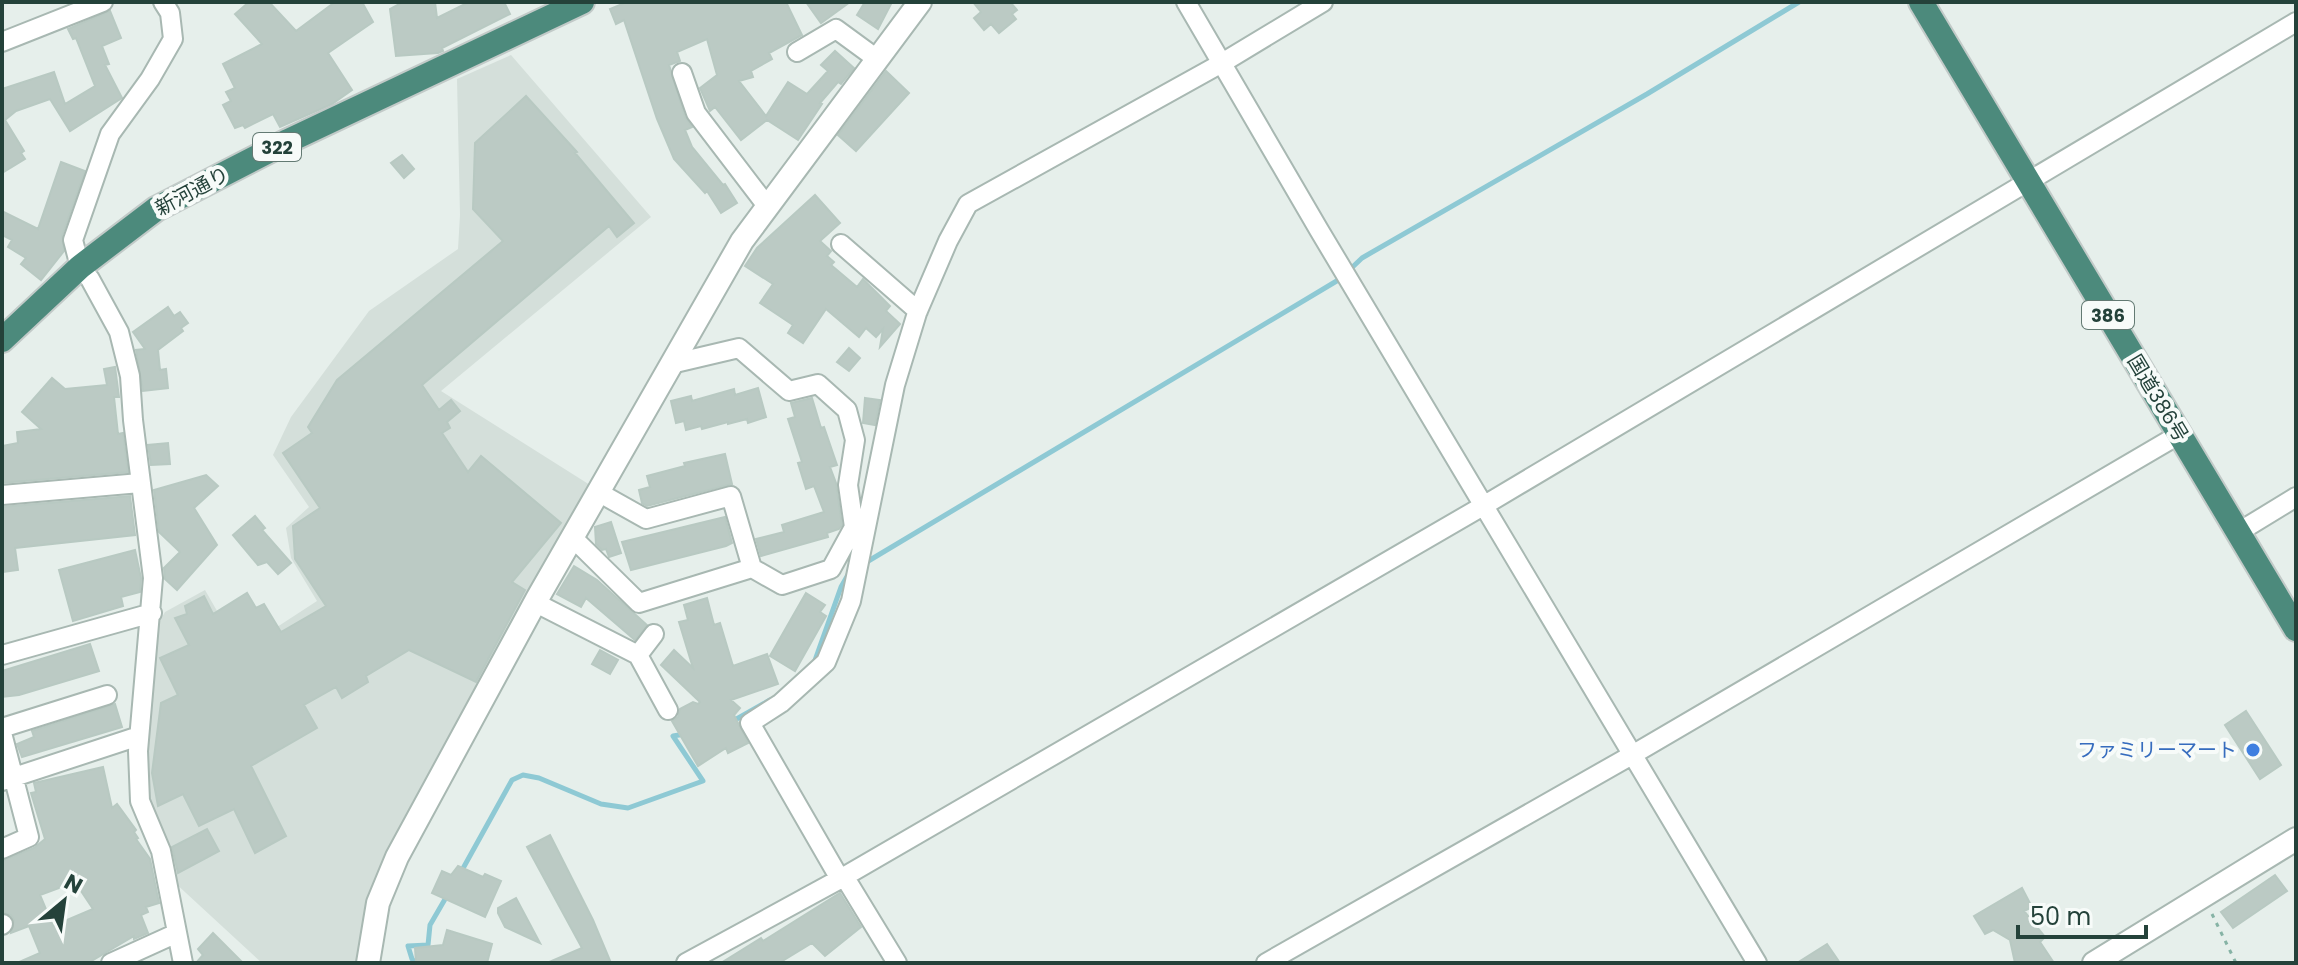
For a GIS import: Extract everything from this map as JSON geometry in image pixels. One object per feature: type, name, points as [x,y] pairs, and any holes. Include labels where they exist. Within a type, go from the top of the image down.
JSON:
[{"type":"highway","name":"新河通り","points":[[2,340],[80,267],[156,209],[288,141],[582,2]]},
{"type":"highway","name":"国道386号","points":[[1921,2],[2296,629]]},
{"type":"street","points":[[2,42],[103,2]]},
{"type":"street","points":[[163,2],[170,13],[173,39],[150,79],[110,134],[73,240],[80,267],[90,279],[119,332],[130,376],[153,578],[139,736],[140,801],[161,851],[183,963]]},
{"type":"street","points":[[368,963],[378,903],[397,857],[534,602],[742,241],[920,2]]},
{"type":"street","points":[[1186,2],[1757,963]]},
{"type":"street","points":[[897,963],[842,878],[750,723],[781,703],[826,662],[856,581],[895,385],[918,311],[948,241],[968,204],[1222,63],[1323,2]]},
{"type":"street","points":[[686,963],[842,878],[1483,506],[2296,22]]},
{"type":"street","points":[[797,52],[836,29],[877,59]]},
{"type":"street","points":[[682,73],[696,113],[767,206]]},
{"type":"street","points":[[841,244],[918,311]]},
{"type":"street","points":[[598,492],[646,519],[731,496],[752,568],[782,585],[831,569],[854,527],[848,485],[855,440],[847,410],[818,384],[789,391],[739,348],[671,364]]},
{"type":"street","points":[[1266,963],[1632,755],[2180,434]]},
{"type":"street","points":[[2,495],[140,483]]},
{"type":"street","points":[[2237,533],[2296,497]]},
{"type":"street","points":[[572,537],[639,603],[752,568]]},
{"type":"street","points":[[534,602],[638,655],[668,710]]},
{"type":"street","points":[[2,655],[152,613]]},
{"type":"street","points":[[638,655],[654,634]]},
{"type":"street","points":[[2,849],[29,837],[8,779],[2,731],[107,695]]},
{"type":"street","points":[[8,779],[139,736]]},
{"type":"street","points":[[2094,963],[2296,839]]},
{"type":"street","points":[[111,963],[177,933]]},
{"type":"path","points":[[2203,896],[2236,963]]},
{"type":"shaded area","points":[[511,55],[651,217],[441,391],[590,485],[414,803],[366,915],[359,963],[262,963],[173,881],[146,799],[144,756],[152,635],[165,612],[205,590],[240,651],[317,601],[291,558],[286,528],[309,507],[273,455],[291,417],[369,311],[458,249],[457,79]]},
{"type":"building","points":[[249,2],[269,2],[296,31],[335,2],[362,2],[373,22],[328,53],[352,90],[332,104],[280,127],[273,114],[245,128],[243,125],[235,128],[223,105],[231,101],[226,92],[235,88],[223,64],[262,44],[235,14]]},
{"type":"building","points":[[403,2],[435,2],[437,18],[469,2],[504,2],[510,14],[442,48],[443,51],[438,53],[396,56],[390,9]]},
{"type":"building","points":[[627,2],[786,2],[802,35],[769,53],[772,59],[751,71],[753,77],[739,81],[766,116],[788,82],[807,94],[828,71],[821,65],[835,51],[854,68],[820,103],[798,140],[767,120],[741,140],[715,107],[710,111],[700,88],[717,75],[707,39],[677,52],[680,61],[669,65],[685,117],[692,127],[685,130],[692,147],[725,184],[737,203],[721,213],[707,191],[705,193],[674,159],[657,119],[624,20],[616,24],[610,9]]},
{"type":"building","points":[[806,2],[850,2],[821,23]]},
{"type":"building","points":[[865,2],[892,2],[878,29],[857,15]]},
{"type":"building","points":[[973,2],[1010,2],[1017,10],[1012,14],[1016,19],[999,33],[991,24],[984,30],[974,18],[981,12]]},
{"type":"building","points":[[110,11],[121,38],[102,46],[109,64],[105,65],[122,98],[70,131],[50,99],[16,111],[5,120],[24,151],[21,153],[25,159],[2,173],[2,89],[54,72],[65,104],[95,86],[76,38],[73,39],[68,29]]},
{"type":"building","points":[[886,71],[909,93],[856,151],[838,135]]},
{"type":"building","points":[[526,96],[577,152],[634,223],[617,237],[609,226],[422,385],[439,410],[451,400],[460,411],[447,422],[450,428],[442,433],[468,472],[481,456],[561,523],[512,582],[525,590],[476,682],[409,650],[366,676],[368,682],[342,698],[336,687],[304,705],[317,728],[251,766],[286,836],[255,853],[234,809],[199,826],[183,794],[158,806],[152,773],[161,703],[178,695],[160,658],[189,645],[175,618],[187,614],[185,606],[204,596],[213,614],[247,593],[256,608],[264,604],[281,632],[326,606],[295,559],[293,526],[320,508],[283,453],[312,433],[308,427],[337,380],[503,241],[473,209],[475,143]]},
{"type":"building","points":[[402,155],[414,169],[404,178],[391,163]]},
{"type":"building","points":[[61,162],[85,171],[62,236],[64,251],[41,280],[21,264],[26,258],[8,247],[12,240],[2,235],[2,211],[38,229]]},
{"type":"building","points":[[815,195],[840,223],[820,241],[831,251],[827,256],[834,262],[831,265],[857,287],[863,279],[890,306],[886,311],[900,324],[880,347],[883,329],[876,337],[866,328],[859,337],[826,309],[803,343],[788,333],[793,325],[760,303],[773,284],[745,266],[757,248]]},
{"type":"building","points":[[168,307],[174,316],[180,312],[188,323],[181,328],[183,331],[158,350],[160,370],[166,369],[168,388],[143,391],[136,350],[145,349],[133,332]]},
{"type":"building","points":[[849,348],[860,358],[849,371],[837,362]]},
{"type":"building","points":[[115,367],[119,397],[114,397],[118,434],[123,433],[128,472],[2,483],[2,446],[18,443],[17,432],[41,429],[22,412],[52,378],[65,389],[107,385],[104,369]]},
{"type":"building","points":[[758,388],[766,417],[748,423],[747,419],[702,429],[701,426],[686,430],[684,421],[676,423],[671,401],[691,396],[692,401],[734,389],[735,395]]},
{"type":"building","points":[[812,398],[837,465],[830,467],[836,483],[842,525],[827,533],[828,537],[761,556],[756,539],[784,532],[782,525],[824,512],[814,486],[806,489],[798,463],[802,462],[788,419],[795,417],[791,403]]},
{"type":"building","points":[[865,398],[880,400],[875,425],[863,423]]},
{"type":"building","points":[[168,443],[170,464],[151,465],[148,445]]},
{"type":"building","points":[[725,454],[732,484],[647,506],[642,503],[639,490],[650,487],[647,476],[685,466],[684,463]]},
{"type":"building","points":[[206,475],[218,486],[194,508],[217,545],[177,590],[165,579],[164,568],[180,552],[159,532],[154,490]]},
{"type":"building","points":[[130,496],[135,535],[15,548],[18,570],[2,572],[2,507]]},
{"type":"building","points":[[255,516],[265,528],[262,530],[291,563],[278,574],[267,562],[258,565],[233,535]]},
{"type":"building","points":[[725,517],[732,543],[631,570],[622,542]]},
{"type":"building","points":[[611,522],[621,553],[609,557],[606,549],[602,550],[596,544],[595,527]]},
{"type":"building","points":[[135,550],[141,578],[140,592],[121,597],[123,606],[73,621],[59,570]]},
{"type":"building","points":[[574,566],[597,580],[647,625],[635,640],[586,598],[581,607],[557,594]]},
{"type":"building","points":[[806,593],[825,605],[820,612],[826,616],[795,671],[770,656]]},
{"type":"building","points":[[707,598],[714,625],[720,623],[733,666],[767,654],[778,684],[731,700],[740,708],[734,715],[748,743],[728,753],[726,748],[698,766],[672,721],[678,717],[680,709],[700,702],[661,665],[674,650],[693,668],[679,622],[688,620],[684,605]]},
{"type":"building","points":[[90,644],[99,671],[19,695],[2,697],[2,671]]},
{"type":"building","points":[[600,650],[618,660],[610,674],[592,664]]},
{"type":"building","points":[[115,704],[122,727],[22,757],[17,744],[34,737],[32,731]]},
{"type":"building","points":[[2246,711],[2281,765],[2260,779],[2225,725]]},
{"type":"building","points":[[103,767],[112,808],[117,804],[136,830],[136,839],[150,859],[159,903],[146,907],[148,912],[141,915],[148,933],[134,939],[134,936],[88,963],[17,963],[40,953],[29,926],[11,933],[14,920],[11,915],[2,912],[2,861],[34,848],[45,839],[31,793],[36,792],[34,783]],"holes":[[[75,882],[93,909],[53,926],[40,895]]]},
{"type":"building","points":[[207,829],[219,851],[178,873],[172,847]]},
{"type":"building","points":[[550,835],[611,963],[547,963],[582,948],[527,847]]},
{"type":"building","points":[[458,866],[501,881],[485,917],[432,893],[442,871],[451,875]]},
{"type":"building","points":[[2275,875],[2287,891],[2233,928],[2221,912]]},
{"type":"building","points":[[2022,888],[2032,907],[2024,911],[2045,937],[2040,942],[2054,963],[2015,963],[2010,940],[1993,930],[1985,934],[1974,916]]},
{"type":"building","points":[[840,893],[861,927],[825,956],[812,943],[779,963],[721,963],[761,938],[763,941]]},
{"type":"building","points":[[516,898],[540,943],[505,927],[498,908]]},
{"type":"building","points":[[447,930],[492,944],[487,963],[416,963],[415,948],[443,945]]},
{"type":"building","points":[[213,933],[243,963],[196,963],[203,955],[198,949]]},
{"type":"building","points":[[1827,944],[1840,963],[1797,963]]},
{"type":"waterway","points":[[865,563],[1340,279],[1362,258],[1647,94],[1799,2]]},
{"type":"waterway","points":[[814,663],[849,573]]},
{"type":"waterway","points":[[733,721],[770,700]]},
{"type":"waterway","points":[[461,872],[512,780],[523,775],[539,778],[601,804],[628,808],[703,781],[673,736],[685,734]]},
{"type":"waterway","points":[[416,963],[408,946],[428,945],[430,925],[448,894]]},
{"type":"place","name":"ファミリーマート","points":[[2253,750]]}]
